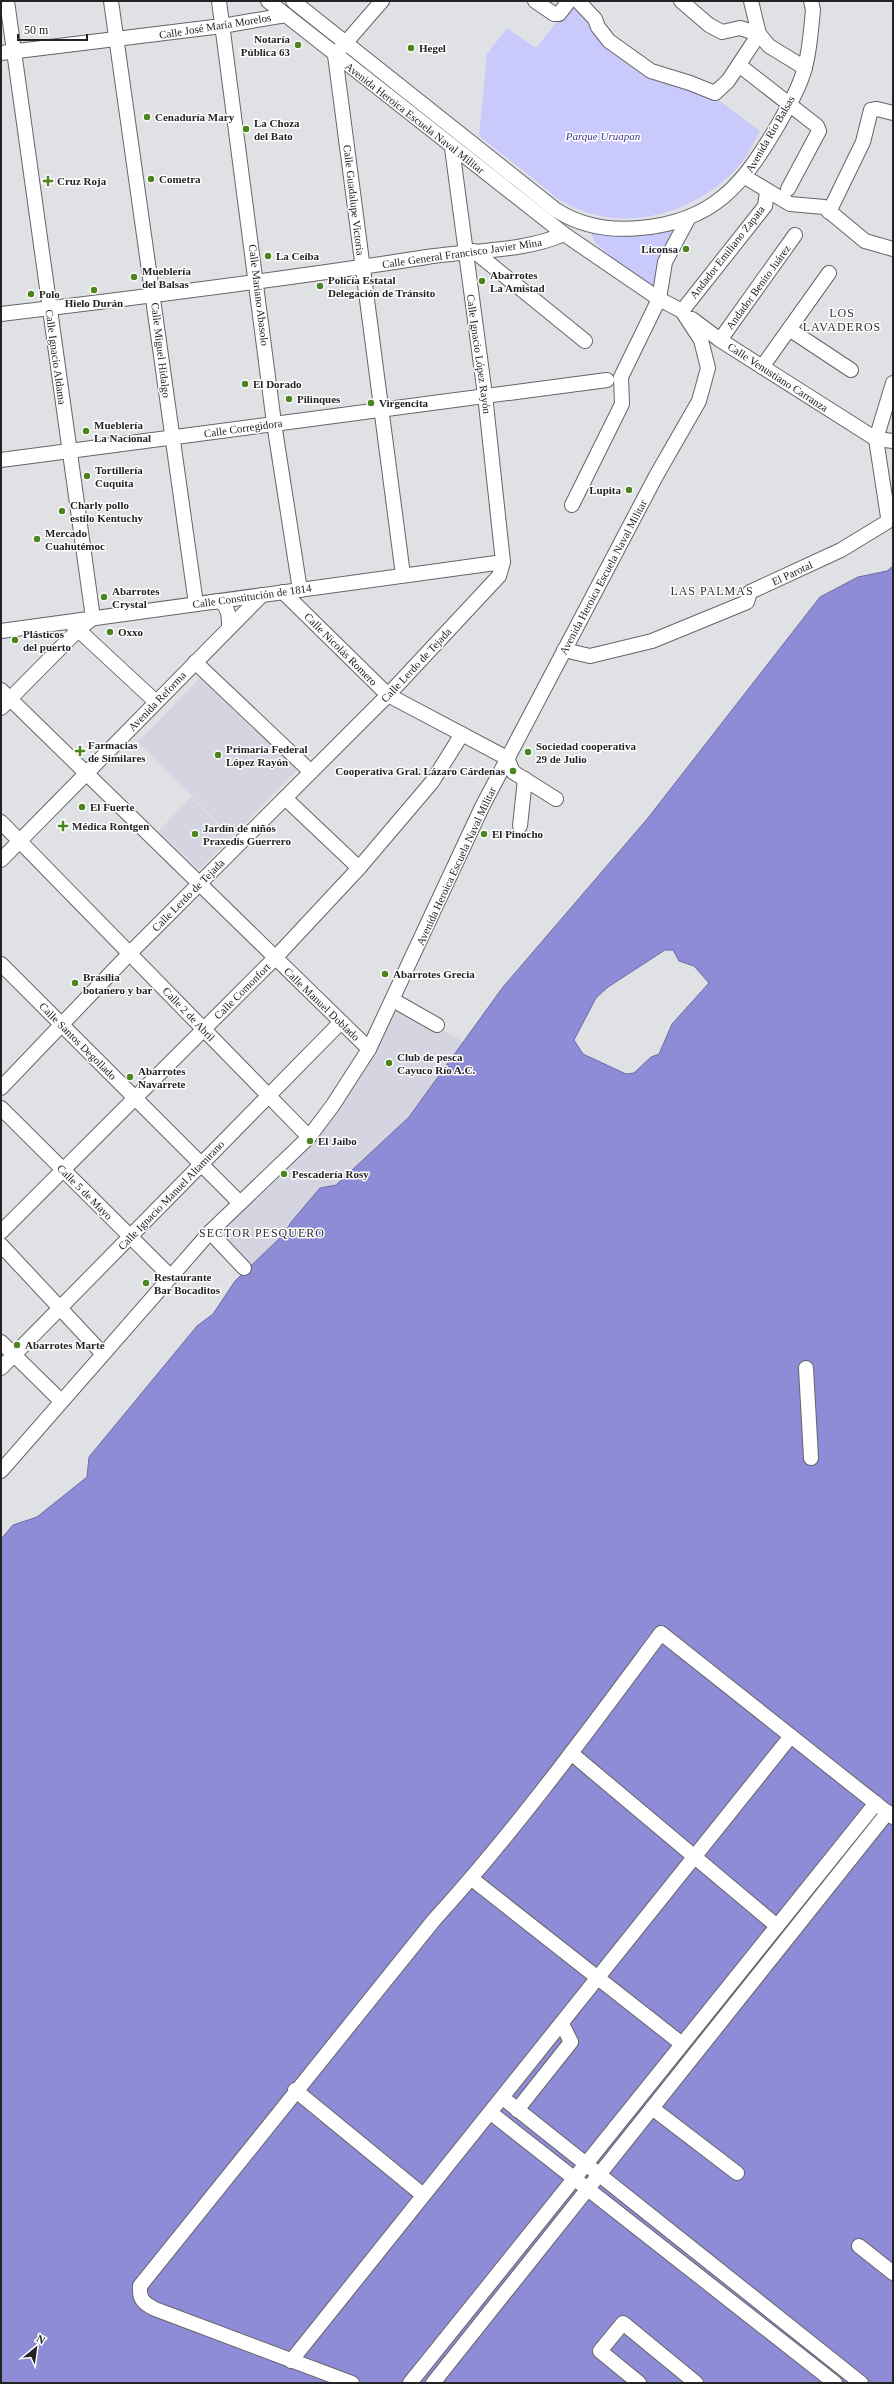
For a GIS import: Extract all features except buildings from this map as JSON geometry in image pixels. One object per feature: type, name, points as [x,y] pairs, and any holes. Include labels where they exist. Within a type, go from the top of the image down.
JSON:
[{"type":"street","name":"Calle Ignacio Aldama","points":[[7,1],[7,52],[49,308],[68,451],[93,618]]},
{"type":"street","name":"Calle Miguel Hidalgo","points":[[111,1],[196,604]]},
{"type":"street","name":"Calle Mariano Abasolo","points":[[219,1],[257,280],[274,423],[300,590]]},
{"type":"street","name":"Avenida Heroica Escuela Naval Militar","points":[[1,1471],[102,1353],[210,1232],[239,1202],[309,1137],[334,1105],[369,1049],[482,807],[507,758],[656,476],[699,401],[708,368],[701,340],[682,311],[659,299],[564,234],[452,148],[268,1]]},
{"type":"street","name":"Avenida Heroica Escuela Naval Militar","points":[[293,1],[556,210],[573,221]]},
{"type":"street","points":[[335,55],[382,1]]},
{"type":"street","points":[[535,1],[549,12],[559,14],[569,1]]},
{"type":"street","points":[[578,1],[595,19],[598,27],[609,41],[651,71],[690,83],[715,93],[728,81],[759,34]]},
{"type":"street","points":[[681,1],[709,25],[722,32],[740,28],[759,34]]},
{"type":"street","name":"Avenida Río Balsas","points":[[573,221],[625,230],[651,227],[688,219],[724,196],[745,177],[789,105],[805,68],[812,17],[812,1]]},
{"type":"street","points":[[752,3],[759,34],[769,46],[805,68]]},
{"type":"street","name":"Calle José María Morelos","points":[[7,52],[222,26],[286,15]]},
{"type":"street","name":"Calle Guadalupe Victoria","points":[[335,55],[380,410],[403,575]]},
{"type":"street","points":[[739,65],[817,126],[819,131],[788,189]]},
{"type":"street","points":[[829,212],[863,142],[871,110],[877,109],[893,113]]},
{"type":"street","name":"Calle Ignacio López Rayón","points":[[452,148],[469,251],[503,562]]},
{"type":"street","points":[[745,177],[767,192],[790,204],[824,207],[865,241],[893,249]]},
{"type":"street","name":"Andador Emiliano Zapata","points":[[682,311],[765,206],[767,192]]},
{"type":"street","points":[[572,505],[622,404],[621,377],[659,299],[665,262],[688,219]]},
{"type":"street","points":[[564,234],[573,221]]},
{"type":"street","name":"Calle General Francisco Javier Mina","points":[[1,314],[545,242],[564,234]]},
{"type":"street","name":"Andador Benito Juárez","points":[[720,340],[795,235]]},
{"type":"street","points":[[469,251],[585,342]]},
{"type":"street","points":[[762,367],[829,273]]},
{"type":"street","name":"Calle Venustiano Carranza","points":[[682,311],[720,340],[876,439]]},
{"type":"street","points":[[789,329],[851,370]]},
{"type":"street","name":"Calle Corregidora","points":[[1,460],[607,380]]},
{"type":"street","name":"El Parotal","points":[[564,650],[590,656],[652,641],[685,628],[747,602],[750,592],[841,550],[887,522],[888,517],[876,439],[893,383]]},
{"type":"street","points":[[876,439],[893,441]]},
{"type":"street","name":"Calle Constitución de 1814","points":[[93,618],[503,562]]},
{"type":"street","name":"Calle Lerdo de Tejada","points":[[1,1088],[130,953],[388,695],[499,576],[503,562]]},
{"type":"street","name":"Calle Nicolás Romero","points":[[283,592],[388,695],[507,758]]},
{"type":"street","name":"Avenida Reforma","points":[[1,860],[262,595]]},
{"type":"street","points":[[210,602],[220,601],[225,605],[228,610],[229,627]]},
{"type":"street","points":[[1,630],[74,625],[93,618]]},
{"type":"street","points":[[4,699],[74,625]]},
{"type":"street","points":[[74,625],[156,702]]},
{"type":"street","points":[[195,662],[311,772]]},
{"type":"street","name":"Calle Manuel Doblado","points":[[4,699],[86,773],[369,1049]]},
{"type":"street","name":"Calle Comonfort","points":[[1,1232],[63,1169],[136,1099],[275,958],[360,868],[432,782],[462,734]]},
{"type":"street","points":[[507,758],[513,772],[556,800]]},
{"type":"street","points":[[520,826],[525,779]]},
{"type":"street","points":[[285,798],[360,868]]},
{"type":"street","name":"Calle 2 de Abril","points":[[1,822],[309,1137]]},
{"type":"street","name":"Calle Santos Degollado","points":[[1,964],[239,1202]]},
{"type":"street","points":[[393,1000],[437,1024]]},
{"type":"street","name":"Calle Ignacio Manuel Altamirano","points":[[1,1368],[341,1022]]},
{"type":"street","name":"Calle 5 de Mayo","points":[[1,1108],[170,1276]]},
{"type":"street","points":[[210,1232],[244,1268]]},
{"type":"street","points":[[1,1245],[59,1309],[102,1353]]},
{"type":"street","points":[[1,1342],[61,1401]]},
{"type":"street","points":[[806,1368],[811,1458]]},
{"type":"street","points":[[352,2383],[144,2304],[139,2296],[140,2286],[146,2275],[295,2090],[434,1920],[472,1878],[571,1753],[661,1633],[890,1814],[652,2108],[433,2383]]},
{"type":"street","points":[[291,2361],[423,2195],[503,2098],[791,1736]]},
{"type":"street","points":[[571,1753],[777,1926]]},
{"type":"street","points":[[410,2383],[876,1803]]},
{"type":"street","points":[[472,1878],[682,2044]]},
{"type":"street","points":[[517,2110],[571,2042],[562,2024]]},
{"type":"street","points":[[295,2090],[423,2195]]},
{"type":"street","points":[[503,2098],[861,2383]]},
{"type":"street","points":[[652,2108],[737,2173]]},
{"type":"street","points":[[491,2113],[587,2190],[835,2383]]},
{"type":"street","points":[[859,2246],[893,2273]]},
{"type":"street","points":[[639,2383],[600,2351],[623,2323],[696,2383]]},
{"type":"shaded area","points":[[893,566],[893,2383],[1,2383],[1,1539],[13,1525],[37,1517],[87,1477],[89,1457],[197,1326],[213,1314],[235,1281],[282,1236],[292,1221],[320,1188],[336,1185],[409,1117],[503,987],[648,818],[820,597],[858,577],[887,571]],"holes":[[[665,950],[673,950],[679,961],[694,966],[709,983],[672,1024],[659,1054],[651,1057],[634,1073],[626,1074],[583,1054],[574,1040],[596,998],[608,987]]]},
{"type":"shaded area","name":"Primaria Federal López Rayón","points":[[203,675],[299,768],[232,837],[138,742]]},
{"type":"shaded area","name":"Jardín de niños Praxedis Guerrero","points":[[191,797],[231,838],[199,870],[159,831]]},
{"type":"shaded area","points":[[397,1003],[464,1042],[408,1117],[336,1184],[320,1188],[291,1221],[282,1236],[249,1269],[215,1235],[311,1139],[370,1062]]},
{"type":"green space","name":"Parque Uruapan","points":[[573,2],[608,44],[713,96],[760,131],[743,161],[722,182],[702,196],[680,207],[658,215],[634,218],[610,217],[586,212],[563,202],[479,136],[487,54],[507,28],[536,48]]},
{"type":"green space","points":[[679,226],[661,257],[657,273],[655,293],[595,243],[590,229]]},
{"type":"place","name":"Notaría Pública 63","points":[[298,45]]},
{"type":"place","name":"Hegel","points":[[411,48]]},
{"type":"place","name":"Cenaduría Mary","points":[[147,117]]},
{"type":"place","name":"La Choza del Bato","points":[[246,129]]},
{"type":"place","name":"Cometra","points":[[151,179]]},
{"type":"place","name":"Cruz Roja","points":[[48,181]]},
{"type":"place","name":"Liconsa","points":[[686,249]]},
{"type":"place","name":"La Ceiba","points":[[268,256]]},
{"type":"place","name":"Mueblería del Balsas","points":[[134,277]]},
{"type":"place","name":"Abarrotes La Amistad","points":[[482,281]]},
{"type":"place","name":"Policía Estatal Delegación de Tránsito","points":[[320,286]]},
{"type":"place","name":"Hielo Durán","points":[[94,290]]},
{"type":"place","name":"Polo","points":[[31,294]]},
{"type":"place","name":"El Dorado","points":[[245,384]]},
{"type":"place","name":"Pilinques","points":[[289,399]]},
{"type":"place","name":"Virgencita","points":[[371,403]]},
{"type":"place","name":"Mueblería La Nacional","points":[[86,431]]},
{"type":"place","name":"Tortillería Cuquita","points":[[87,476]]},
{"type":"place","name":"Lupita","points":[[629,490]]},
{"type":"place","name":"Charly pollo estilo Kentuchy","points":[[62,511]]},
{"type":"place","name":"Mercado Cuahutémoc","points":[[37,539]]},
{"type":"place","name":"Abarrotes Crystal","points":[[104,597]]},
{"type":"place","name":"Oxxo","points":[[110,632]]},
{"type":"place","name":"Plásticos del puerto","points":[[15,640]]},
{"type":"place","name":"Farmacias de Similares","points":[[80,751]]},
{"type":"place","name":"Sociedad cooperativa 29 de Julio","points":[[528,752]]},
{"type":"place","name":"Primaria Federal López Rayón","points":[[218,755]]},
{"type":"place","name":"Cooperativa Gral. Lázaro Cárdenas","points":[[513,771]]},
{"type":"place","name":"El Fuerte","points":[[82,807]]},
{"type":"place","name":"Médica Rontgen","points":[[63,826]]},
{"type":"place","name":"Jardín de niños Praxedis Guerrero","points":[[195,834]]},
{"type":"place","name":"El Pinocho","points":[[484,834]]},
{"type":"place","name":"Abarrotes Grecia","points":[[385,974]]},
{"type":"place","name":"Brasilia botanero y bar","points":[[75,983]]},
{"type":"place","name":"Club de pesca Cayuco Río A.C.","points":[[389,1063]]},
{"type":"place","name":"Abarrotes Navarrete","points":[[130,1077]]},
{"type":"place","name":"El Jaibo","points":[[310,1141]]},
{"type":"place","name":"Pescadería Rosy","points":[[284,1174]]},
{"type":"place","name":"Restaurante Bar Bocaditos","points":[[146,1283]]},
{"type":"place","name":"Abarrotes Marte","points":[[17,1345]]},
{"type":"district","name":"LOS LAVADEROS","points":[[842,320]]},
{"type":"district","name":"LAS PALMAS","points":[[712,591]]},
{"type":"district","name":"SECTOR PESQUERO","points":[[262,1233]]}]
